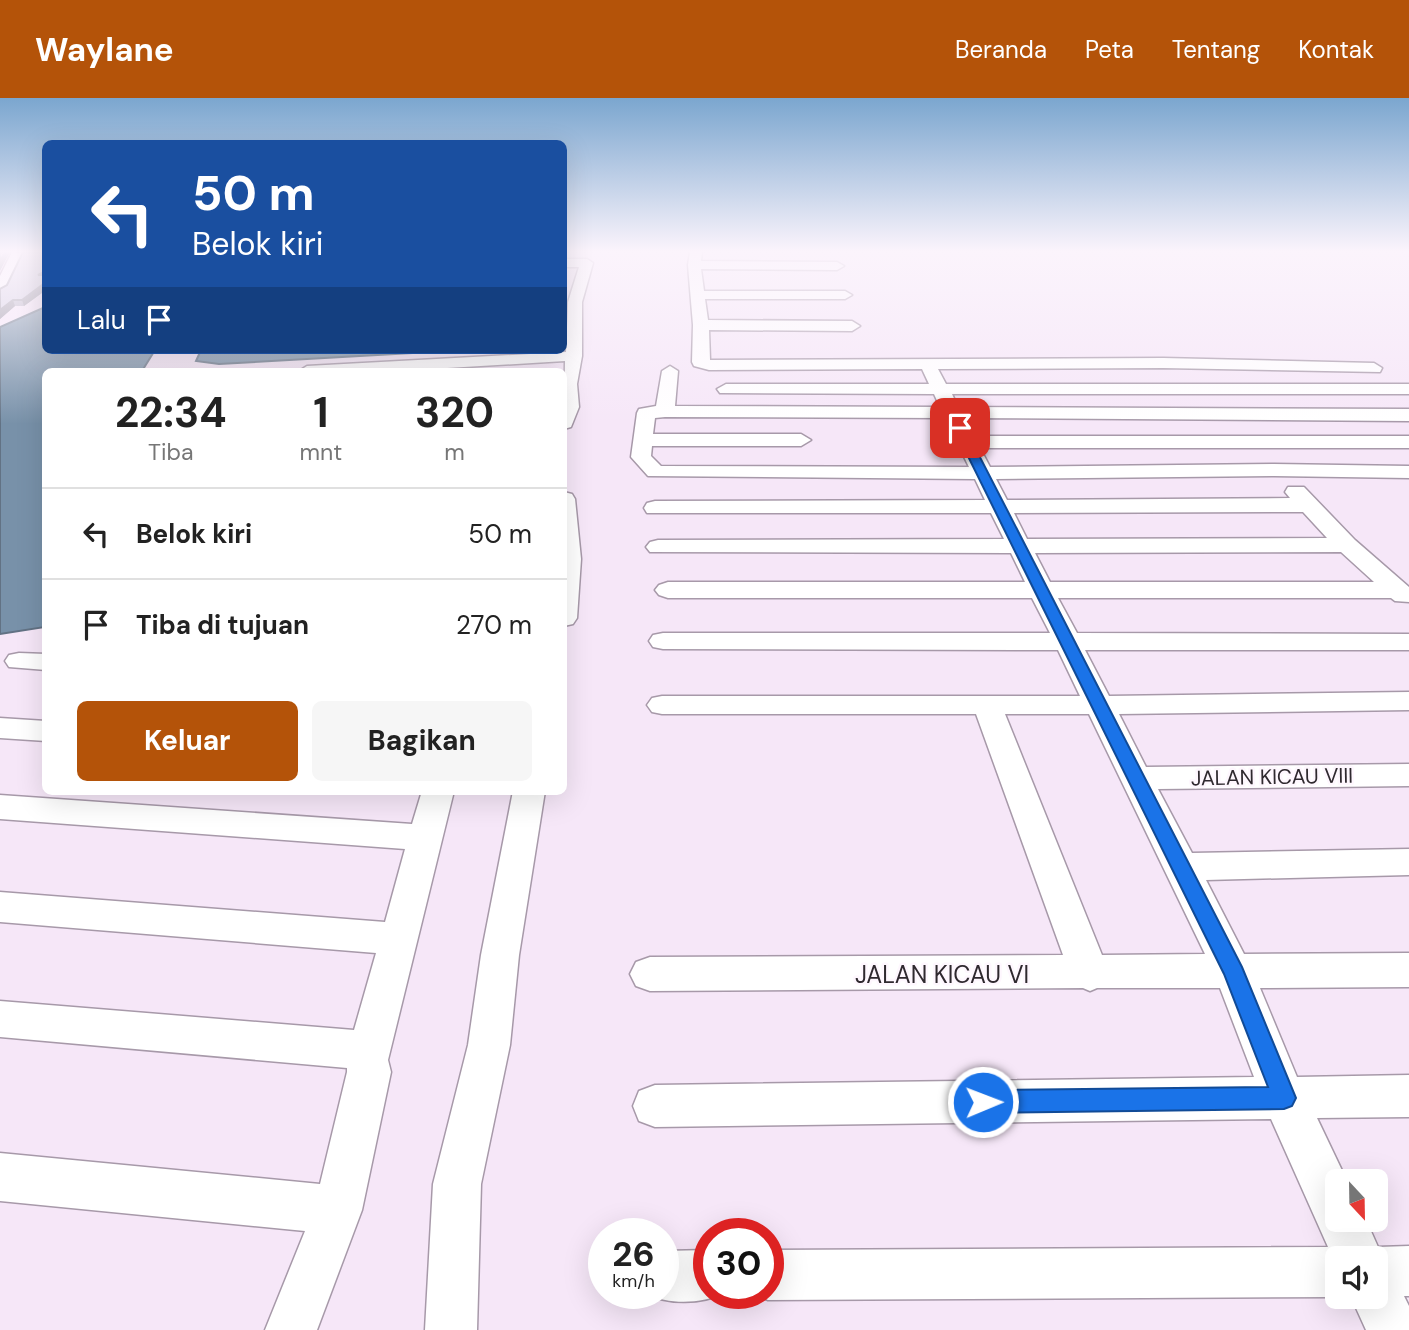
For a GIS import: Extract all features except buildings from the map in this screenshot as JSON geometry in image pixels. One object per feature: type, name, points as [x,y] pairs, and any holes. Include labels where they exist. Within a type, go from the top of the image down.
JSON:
[{"type":"street","points":[[700,309],[706,346],[700,362],[726,365],[928,365],[1158,358],[1374,368]]},
{"type":"street","points":[[700,318],[756,309]]},
{"type":"street","points":[[848,309],[862,366]]},
{"type":"street","points":[[567,415],[570,407],[568,384],[574,356],[569,336],[569,318]]},
{"type":"street","points":[[413,368],[519,365],[574,356]]},
{"type":"street","points":[[1158,358],[1184,388],[1244,440],[1347,545],[1403,595]]},
{"type":"street","points":[[726,365],[726,389],[732,412]]},
{"type":"street","points":[[928,365],[1234,973],[1284,1098],[1325,1186]]},
{"type":"street","points":[[665,411],[670,371]]},
{"type":"street","points":[[726,389],[1409,390]]},
{"type":"street","points":[[1409,415],[646,412],[641,457],[655,472],[1409,472]]},
{"type":"street","points":[[796,412],[808,471]]},
{"type":"street","points":[[644,440],[801,440]]},
{"type":"street","points":[[967,442],[1409,442]]},
{"type":"street","points":[[655,508],[1308,505]]},
{"type":"street","points":[[567,535],[567,598]]},
{"type":"street","points":[[658,547],[1347,545]]},
{"type":"street","points":[[668,590],[1403,595]]},
{"type":"street","points":[[663,641],[1409,642]]},
{"type":"street","points":[[662,705],[1099,705],[1409,701]]},
{"type":"street","points":[[988,705],[1090,974]]},
{"type":"street","points":[[0,728],[42,731]]},
{"type":"street","name":"JALAN KICAU VIII","points":[[1136,778],[1409,775]]},
{"type":"street","points":[[291,1330],[338,1210],[369,1072],[367,1060],[437,795]]},
{"type":"street","points":[[451,1330],[457,1184],[489,1045],[500,955],[515,886],[527,795]]},
{"type":"street","points":[[0,807],[426,838]]},
{"type":"street","points":[[1180,867],[1409,862]]},
{"type":"street","points":[[0,907],[399,939]]},
{"type":"street","name":"JALAN KICAU VI","points":[[650,974],[1090,974],[1409,970]]},
{"type":"street","points":[[0,1019],[360,1050],[367,1060]]},
{"type":"street","points":[[655,1106],[1409,1097]]},
{"type":"street","points":[[0,1177],[338,1210]]},
{"type":"street","points":[[1388,1272],[1409,1271]]},
{"type":"street","points":[[784,1275],[1325,1272]]},
{"type":"street","points":[[1383,1309],[1393,1330]]},
{"type":"water","points":[[42,309],[42,354],[153,354],[144,368],[42,368],[42,627],[0,634],[0,327]]},
{"type":"water","points":[[199,354],[394,354],[219,364],[196,361]]},
{"type":"route","points":[[960,428],[1234,973],[1284,1098],[983,1102]]}]
